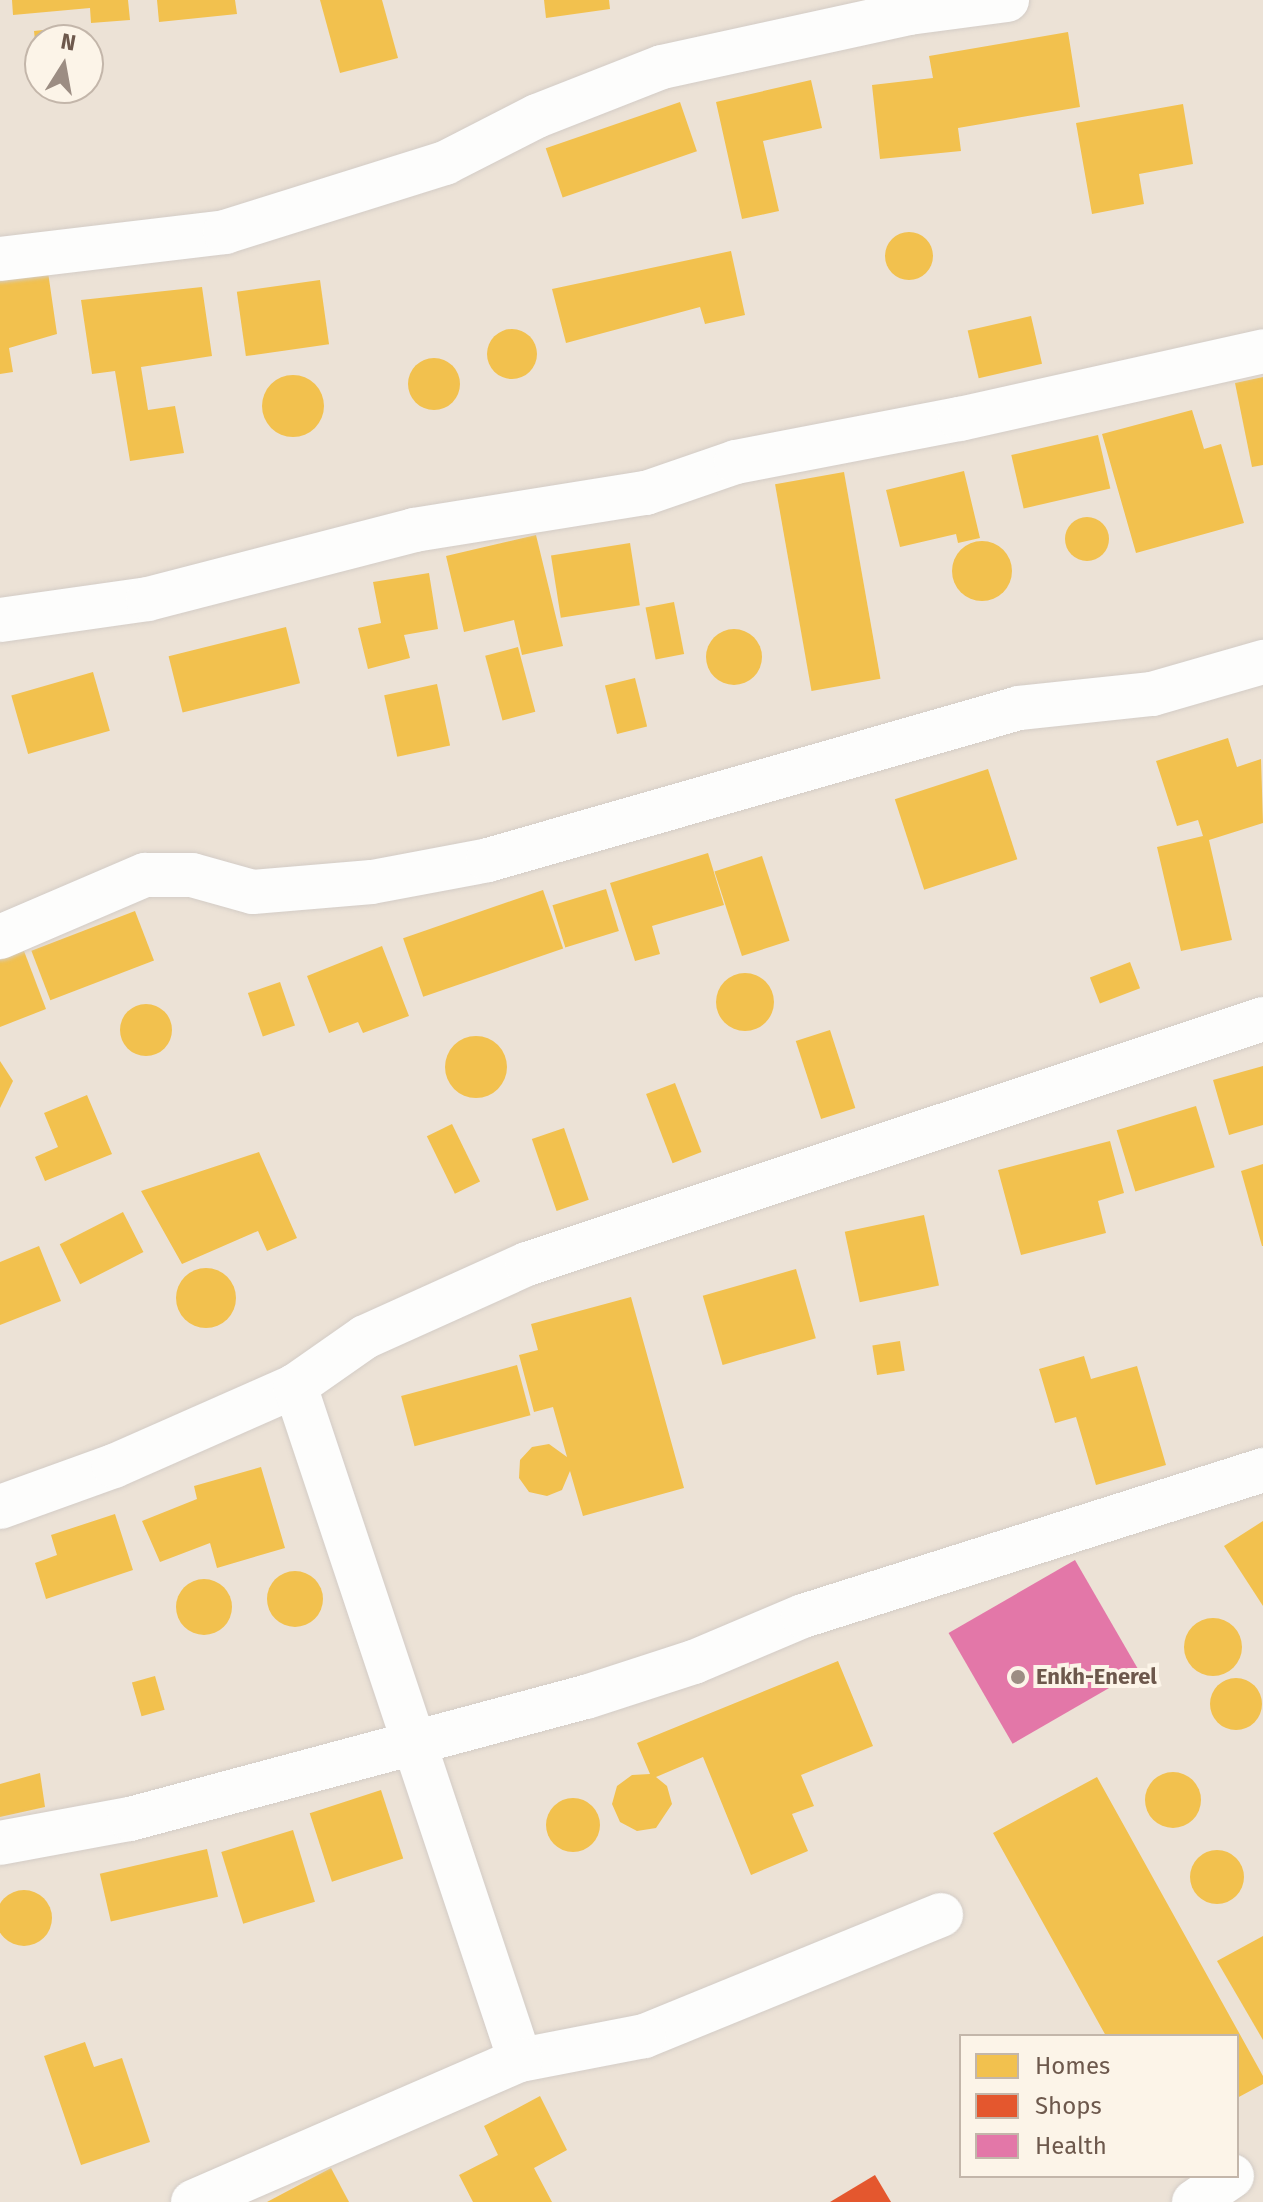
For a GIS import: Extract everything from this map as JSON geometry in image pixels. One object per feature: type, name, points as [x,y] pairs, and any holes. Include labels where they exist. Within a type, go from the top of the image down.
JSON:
[{"type":"street","points":[[0,259],[225,232],[445,163],[537,116],[662,67],[909,13],[1007,0]]},
{"type":"street","points":[[0,620],[148,599],[414,530],[646,493],[736,462],[960,419],[1263,351]]},
{"type":"street","points":[[0,937],[145,875],[192,875],[253,892],[372,882],[459,866],[1019,708],[1152,694],[1263,662]]},
{"type":"street","points":[[0,1507],[114,1466],[295,1386],[365,1337],[527,1264],[1263,1019]]},
{"type":"street","points":[[295,1386],[520,2060]]},
{"type":"street","points":[[0,1843],[130,1819],[586,1697],[694,1662],[803,1616],[1263,1470]]},
{"type":"street","points":[[193,2202],[520,2060],[644,2036],[941,1915]]},
{"type":"street","points":[[1239,2171],[1263,2155]]},
{"type":"street","points":[[1194,2202],[1229,2178]]},
{"type":"shaded area","points":[[0,0],[1263,0],[1263,2202],[0,2202]]},
{"type":"building: Homes","points":[[12,0],[128,0],[130,20],[91,23],[90,8],[13,15]]},
{"type":"building: Homes","points":[[157,0],[235,0],[237,14],[159,22]]},
{"type":"building: Homes","points":[[320,0],[382,0],[398,58],[340,73]]},
{"type":"building: Homes","points":[[544,0],[609,0],[610,9],[546,18]]},
{"type":"building: Homes","points":[[1068,32],[1080,107],[958,128],[961,151],[880,159],[872,85],[933,78],[929,56]]},
{"type":"building: Homes","points":[[811,80],[822,128],[763,141],[779,211],[742,219],[716,102]]},
{"type":"building: Homes","points":[[680,102],[697,151],[563,197],[546,148]]},
{"type":"building: Homes","points":[[1183,104],[1193,164],[1139,174],[1144,204],[1092,214],[1076,123]]},
{"type":"building: Homes","points":[[909,232],[926,239],[933,256],[926,273],[909,280],[892,273],[885,256],[892,239]]},
{"type":"building: Homes","points":[[731,251],[745,315],[705,324],[700,307],[566,343],[552,289]]},
{"type":"building: Homes","points":[[48,272],[57,334],[9,348],[13,372],[0,374],[0,279]]},
{"type":"building: Homes","points":[[320,280],[329,344],[246,356],[237,292]]},
{"type":"building: Homes","points":[[202,287],[212,356],[141,367],[148,410],[175,406],[184,453],[130,461],[115,371],[92,374],[81,300]]},
{"type":"building: Homes","points":[[1031,316],[1042,364],[979,378],[968,331]]},
{"type":"building: Homes","points":[[512,329],[530,336],[537,354],[530,372],[512,379],[494,372],[487,354],[494,336]]},
{"type":"building: Homes","points":[[434,358],[452,366],[460,384],[452,402],[434,410],[416,402],[408,384],[416,366]]},
{"type":"building: Homes","points":[[293,375],[305,377],[315,384],[322,394],[322,418],[315,428],[305,435],[293,437],[281,435],[271,428],[264,418],[262,406],[264,394],[271,384],[281,377]]},
{"type":"building: Homes","points":[[1263,377],[1263,465],[1252,467],[1235,383]]},
{"type":"building: Homes","points":[[1192,410],[1204,449],[1221,444],[1244,523],[1136,553],[1102,434]]},
{"type":"building: Homes","points":[[1098,435],[1110,489],[1024,509],[1011,455]]},
{"type":"building: Homes","points":[[964,471],[980,538],[958,543],[956,534],[900,547],[886,490]]},
{"type":"building: Homes","points":[[844,472],[880,679],[812,691],[775,484]]},
{"type":"building: Homes","points":[[1087,517],[1102,524],[1109,539],[1102,554],[1087,561],[1072,554],[1065,539],[1072,524]]},
{"type":"building: Homes","points":[[536,535],[563,646],[522,655],[514,620],[464,632],[446,556]]},
{"type":"building: Homes","points":[[982,541],[1003,550],[1012,571],[1003,592],[982,601],[961,592],[952,571],[961,550]]},
{"type":"building: Homes","points":[[630,543],[640,605],[561,618],[551,556]]},
{"type":"building: Homes","points":[[429,573],[438,629],[404,635],[410,658],[368,669],[358,628],[381,623],[373,582]]},
{"type":"building: Homes","points":[[674,602],[684,654],[656,660],[646,608]]},
{"type":"building: Homes","points":[[286,627],[300,683],[183,713],[169,656]]},
{"type":"building: Homes","points":[[734,629],[754,637],[762,657],[754,677],[734,685],[714,677],[706,657],[714,637]]},
{"type":"building: Homes","points":[[518,647],[535,712],[502,721],[485,656]]},
{"type":"building: Homes","points":[[93,672],[110,731],[28,754],[11,695]]},
{"type":"building: Homes","points":[[635,678],[647,727],[617,734],[605,685]]},
{"type":"building: Homes","points":[[437,684],[450,746],[397,757],[384,695]]},
{"type":"building: Homes","points":[[1228,738],[1237,767],[1261,759],[1263,823],[1209,840],[1232,940],[1181,951],[1157,847],[1203,836],[1198,820],[1177,826],[1156,761]]},
{"type":"building: Homes","points":[[988,769],[1017,859],[924,890],[895,799]]},
{"type":"building: Homes","points":[[708,853],[724,905],[652,926],[660,954],[635,961],[610,883]]},
{"type":"building: Homes","points":[[762,856],[790,941],[742,956],[714,871]]},
{"type":"building: Homes","points":[[606,889],[619,931],[565,947],[552,905]]},
{"type":"building: Homes","points":[[543,890],[563,949],[423,997],[403,938]]},
{"type":"building: Homes","points":[[135,911],[154,960],[50,1000],[31,951]]},
{"type":"building: Homes","points":[[382,946],[409,1016],[363,1033],[358,1022],[329,1033],[307,976]]},
{"type":"building: Homes","points":[[24,951],[46,1009],[0,1027],[0,960]]},
{"type":"building: Homes","points":[[1130,962],[1140,988],[1100,1004],[1090,977]]},
{"type":"building: Homes","points":[[745,973],[766,981],[774,1002],[766,1023],[745,1031],[724,1023],[716,1002],[724,981]]},
{"type":"building: Homes","points":[[280,982],[295,1025],[263,1037],[248,993]]},
{"type":"building: Homes","points":[[146,1004],[164,1012],[172,1030],[164,1048],[146,1056],[128,1048],[120,1030],[128,1012]]},
{"type":"building: Homes","points":[[830,1030],[855,1108],[821,1119],[796,1041]]},
{"type":"building: Homes","points":[[470,1036],[482,1036],[498,1045],[505,1055],[505,1079],[498,1089],[482,1098],[470,1098],[450,1084],[445,1073],[445,1061],[459,1041]]},
{"type":"building: Homes","points":[[0,1061],[13,1081],[0,1108]]},
{"type":"building: Homes","points":[[1263,1066],[1263,1125],[1229,1135],[1213,1080]]},
{"type":"building: Homes","points":[[675,1083],[702,1152],[673,1163],[646,1094]]},
{"type":"building: Homes","points":[[87,1095],[112,1154],[45,1181],[35,1157],[58,1147],[44,1113]]},
{"type":"building: Homes","points":[[1196,1106],[1215,1167],[1135,1191],[1117,1130]]},
{"type":"building: Homes","points":[[452,1124],[480,1182],[455,1194],[427,1136]]},
{"type":"building: Homes","points":[[564,1128],[589,1200],[557,1211],[532,1139]]},
{"type":"building: Homes","points":[[1110,1141],[1124,1193],[1098,1201],[1106,1233],[1021,1255],[998,1170]]},
{"type":"building: Homes","points":[[259,1152],[297,1238],[267,1251],[258,1231],[182,1264],[141,1191]]},
{"type":"building: Homes","points":[[1263,1164],[1263,1246],[1262,1246],[1241,1171]]},
{"type":"building: Homes","points":[[123,1212],[143,1252],[80,1284],[60,1244]]},
{"type":"building: Homes","points":[[924,1215],[939,1285],[860,1302],[845,1232]]},
{"type":"building: Homes","points":[[39,1246],[61,1301],[0,1325],[0,1262]]},
{"type":"building: Homes","points":[[206,1268],[217,1270],[227,1277],[234,1287],[234,1309],[227,1319],[217,1326],[206,1328],[195,1326],[185,1319],[178,1309],[176,1298],[178,1287],[185,1277],[195,1270]]},
{"type":"building: Homes","points":[[796,1269],[816,1338],[723,1365],[703,1296]]},
{"type":"building: Homes","points":[[631,1297],[684,1488],[583,1516],[570,1471],[562,1490],[547,1496],[529,1492],[519,1478],[520,1460],[532,1447],[549,1444],[567,1457],[553,1407],[534,1412],[519,1355],[538,1350],[531,1324]]},
{"type":"building: Homes","points":[[900,1341],[905,1371],[877,1375],[872,1345]]},
{"type":"building: Homes","points":[[1084,1356],[1091,1379],[1137,1366],[1166,1465],[1096,1485],[1076,1417],[1055,1423],[1039,1369]]},
{"type":"building: Homes","points":[[517,1365],[530,1415],[415,1446],[401,1396]]},
{"type":"building: Homes","points":[[261,1467],[285,1548],[217,1568],[210,1543],[160,1562],[142,1521],[197,1499],[194,1486]]},
{"type":"building: Homes","points":[[115,1514],[133,1570],[46,1599],[35,1563],[57,1555],[51,1535]]},
{"type":"building: Homes","points":[[1263,1521],[1263,1606],[1224,1546]]},
{"type":"building: Homes","points":[[295,1571],[315,1579],[323,1599],[315,1619],[295,1627],[275,1619],[267,1599],[275,1579]]},
{"type":"building: Homes","points":[[204,1579],[224,1587],[232,1607],[224,1627],[204,1635],[184,1627],[176,1607],[184,1587]]},
{"type":"building: Homes","points":[[1213,1618],[1234,1626],[1242,1647],[1234,1668],[1213,1676],[1192,1668],[1184,1647],[1192,1626]]},
{"type":"building: Homes","points":[[838,1661],[873,1746],[801,1775],[814,1806],[792,1814],[808,1851],[751,1875],[703,1757],[656,1777],[667,1786],[672,1804],[656,1828],[637,1831],[620,1822],[612,1804],[617,1786],[632,1775],[650,1774],[637,1743]]},
{"type":"building: Homes","points":[[155,1676],[165,1710],[142,1716],[132,1683]]},
{"type":"building: Homes","points":[[1236,1678],[1254,1686],[1262,1704],[1254,1722],[1236,1730],[1218,1722],[1210,1704],[1218,1686]]},
{"type":"building: Homes","points":[[1173,1772],[1193,1780],[1201,1800],[1193,1820],[1173,1828],[1153,1820],[1145,1800],[1153,1780]]},
{"type":"building: Homes","points":[[40,1773],[45,1807],[0,1817],[0,1784]]},
{"type":"building: Homes","points":[[1097,1777],[1263,2076],[1263,2084],[1239,2097],[1239,2034],[1105,2034],[993,1833]]},
{"type":"building: Homes","points":[[381,1790],[403,1858],[332,1882],[310,1813]]},
{"type":"building: Homes","points":[[573,1798],[592,1806],[600,1825],[592,1844],[573,1852],[554,1844],[546,1825],[554,1806]]},
{"type":"building: Homes","points":[[293,1830],[315,1902],[243,1924],[221,1852]]},
{"type":"building: Homes","points":[[207,1849],[218,1897],[111,1921],[100,1874]]},
{"type":"building: Homes","points":[[1217,1850],[1236,1858],[1244,1877],[1236,1896],[1217,1904],[1198,1896],[1190,1877],[1198,1858]]},
{"type":"building: Homes","points":[[13,1892],[35,1892],[50,1907],[50,1929],[35,1944],[13,1944],[-1,1930],[-1,1906]]},
{"type":"building: Homes","points":[[1263,1936],[1263,2040],[1217,1961]]},
{"type":"building: Homes","points":[[85,2042],[94,2067],[122,2058],[150,2142],[81,2165],[44,2056]]},
{"type":"building: Homes","points":[[540,2096],[567,2150],[534,2168],[552,2202],[473,2202],[459,2175],[498,2155],[484,2126]]},
{"type":"building: Homes","points":[[331,2168],[349,2202],[267,2202]]},
{"type":"building: Shops","points":[[875,2175],[891,2202],[830,2202]]},
{"type":"building: Health","points":[[1075,1560],[1139,1671],[1013,1744],[949,1633]]},
{"type":"place","name":"Enkh-Enerel","points":[[1018,1677]]}]
